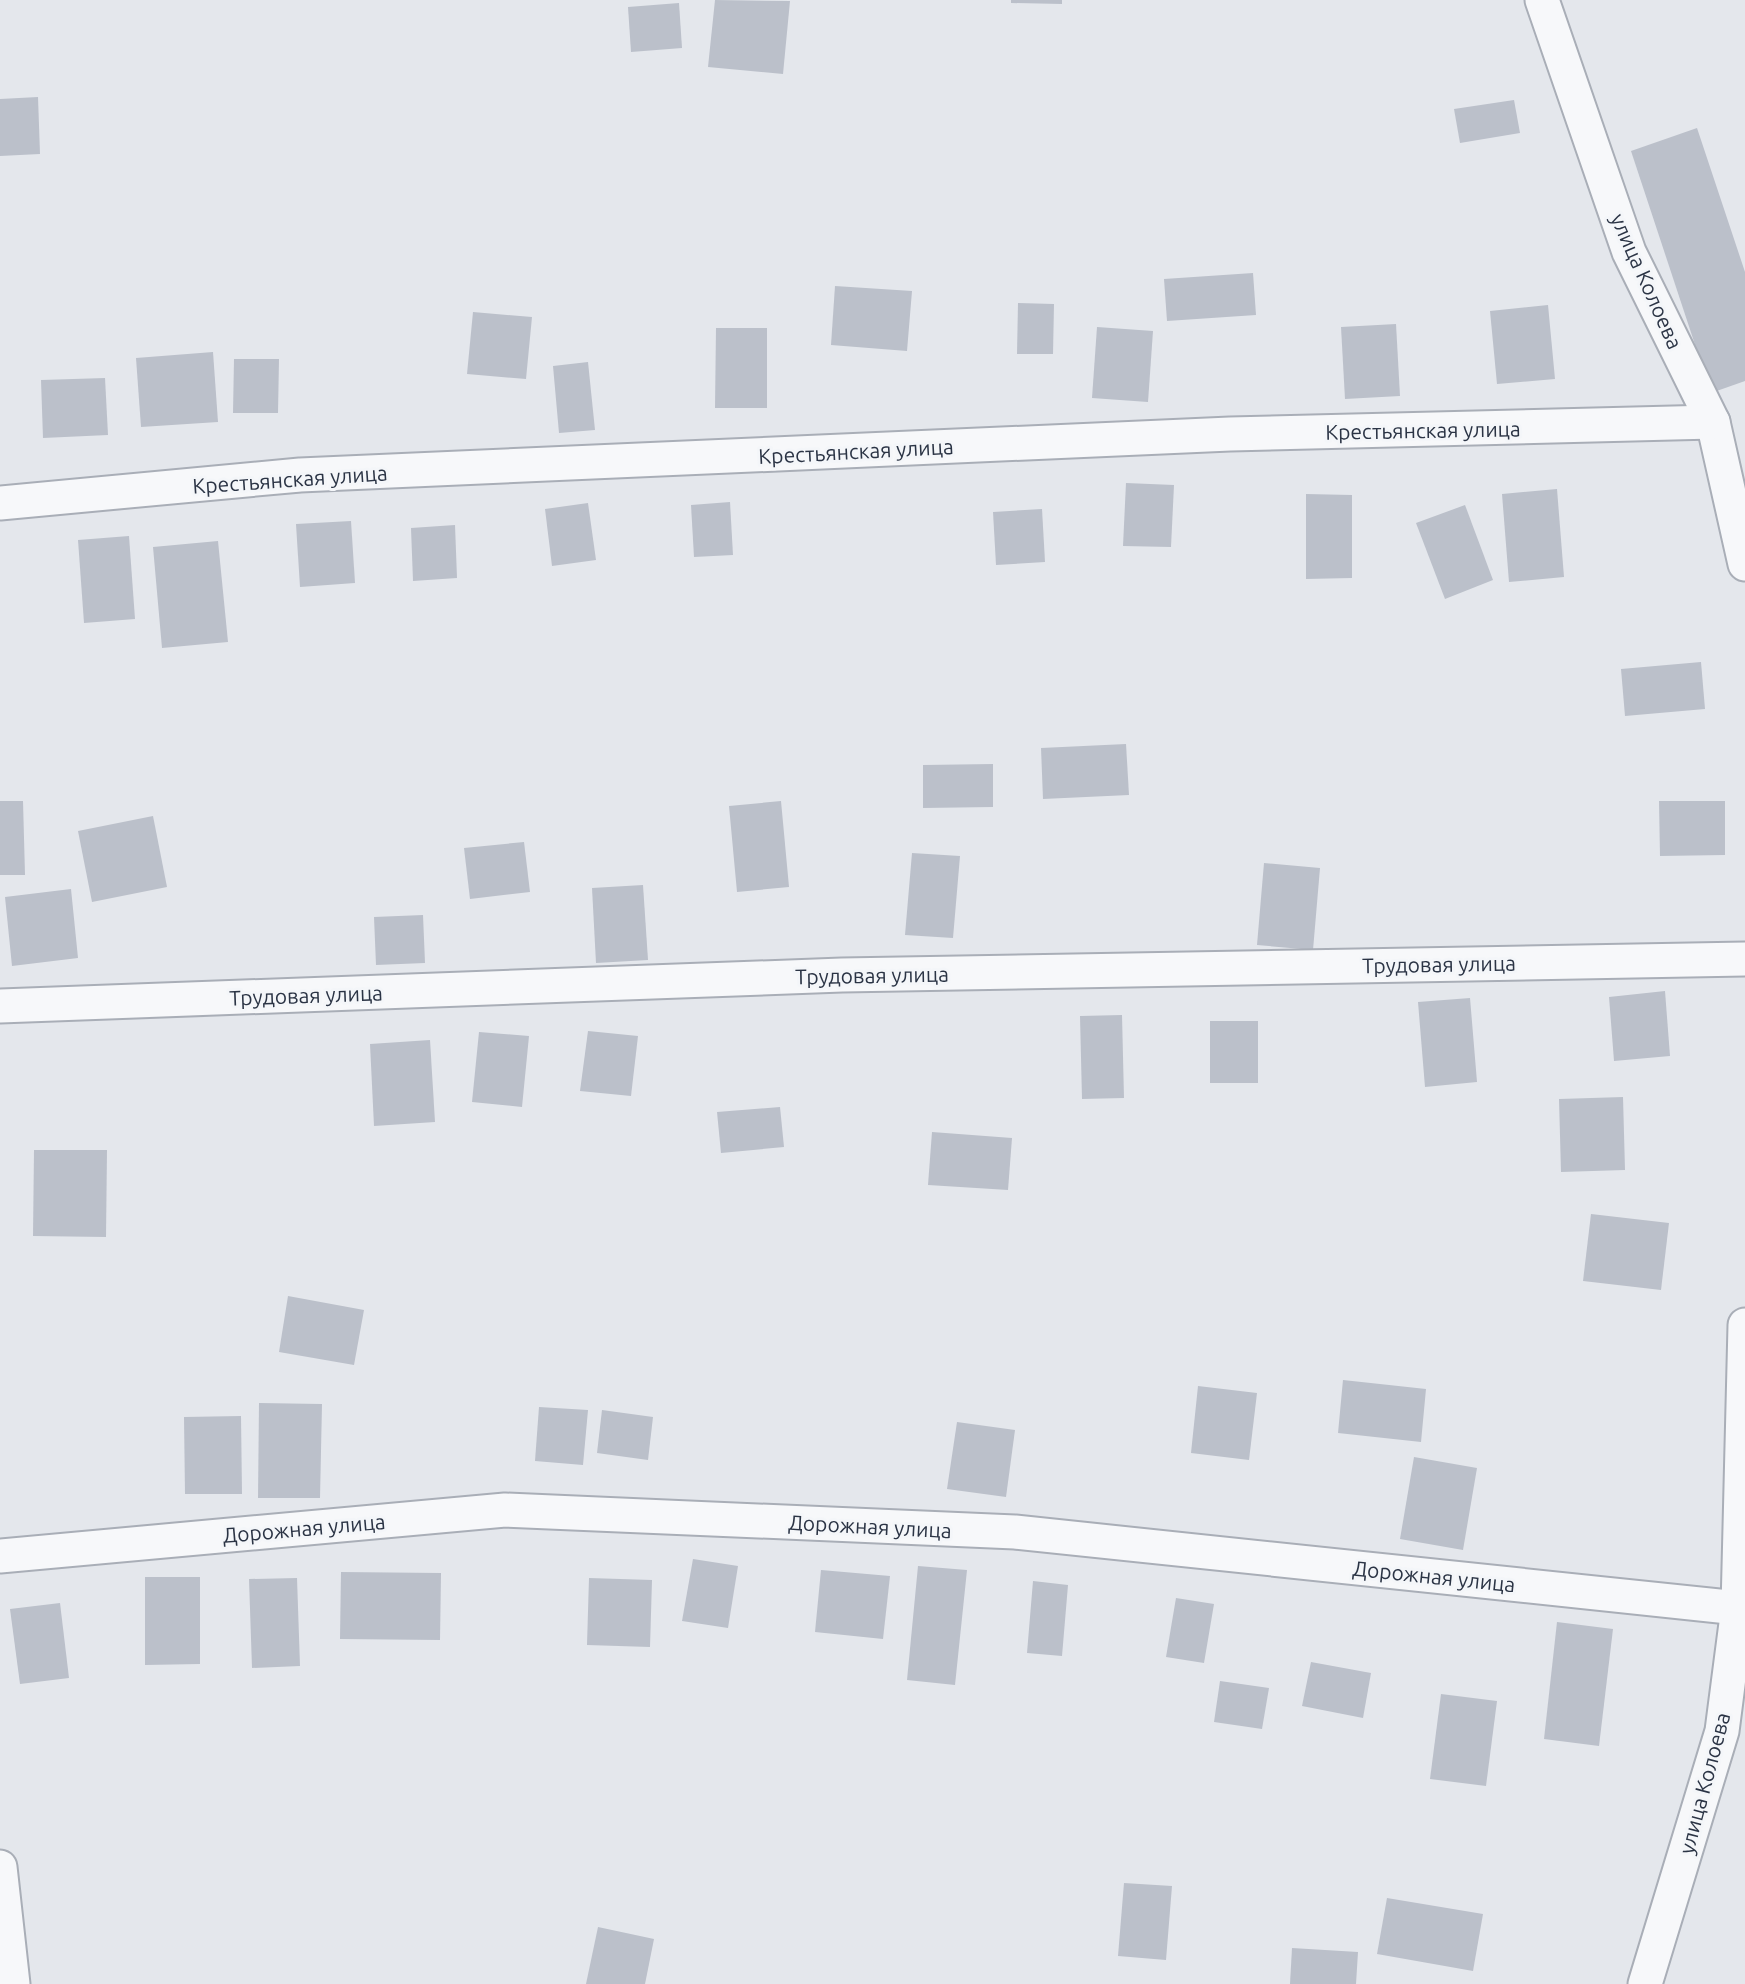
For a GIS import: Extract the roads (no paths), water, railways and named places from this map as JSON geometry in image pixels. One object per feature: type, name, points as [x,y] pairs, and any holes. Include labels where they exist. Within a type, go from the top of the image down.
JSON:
[{"type":"street","name":"улица Колоева","points":[[1542,0],[1629,252],[1713,422],[1745,564]]},
{"type":"street","name":"Крестьянская улица","points":[[0,503],[300,475],[1230,434],[1713,422]]},
{"type":"street","name":"Трудовая улица","points":[[0,1006],[842,975],[1745,959]]},
{"type":"street","name":"улица Колоева","points":[[1645,1984],[1723,1731],[1738,1608],[1745,1325]]},
{"type":"street","name":"Дорожная улица","points":[[0,1556],[505,1510],[1015,1532],[1738,1608]]},
{"type":"street","points":[[0,1867],[13,1984]]}]
